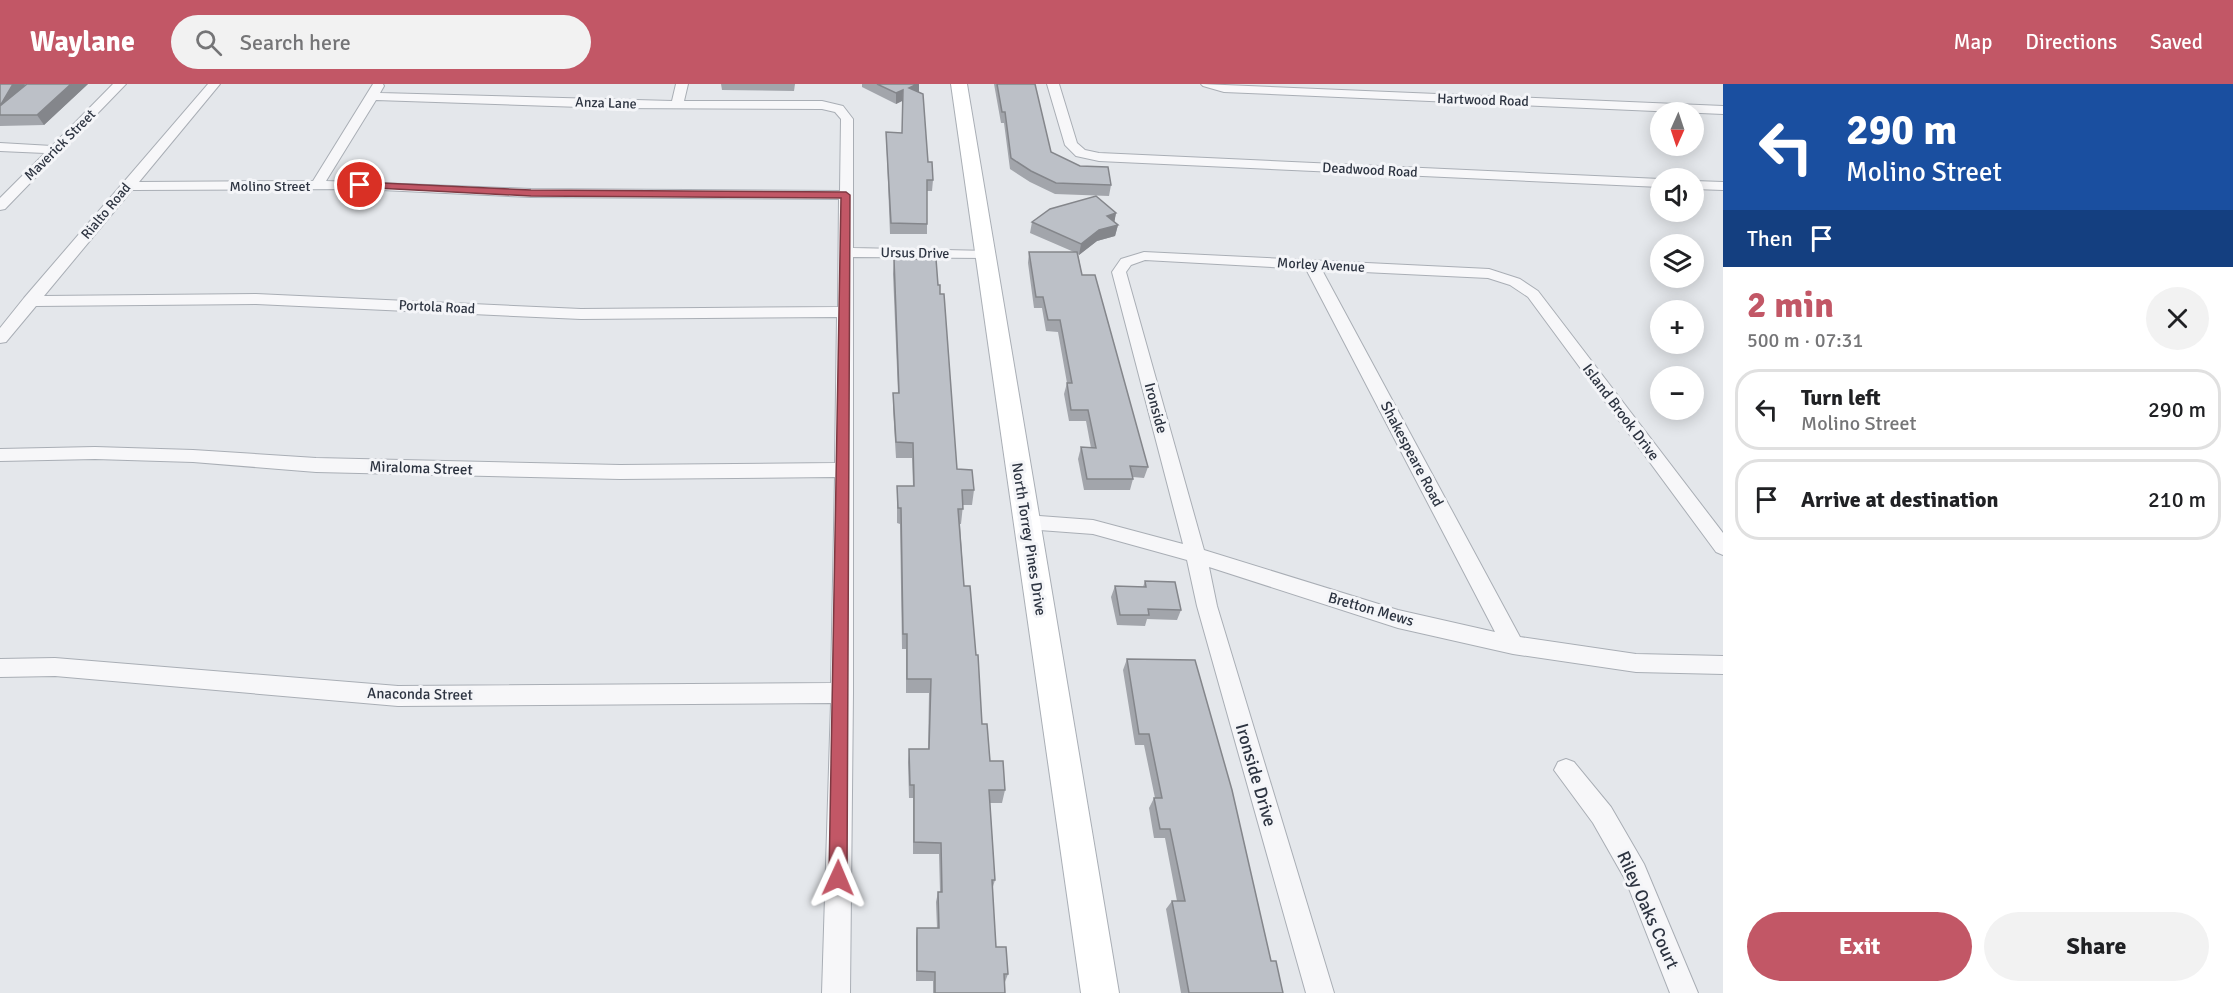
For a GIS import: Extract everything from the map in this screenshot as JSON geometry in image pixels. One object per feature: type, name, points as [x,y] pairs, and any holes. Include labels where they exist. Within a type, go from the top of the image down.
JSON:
[{"type":"main road","name":"North Torrey Pines Drive","points":[[959,84],[1100,993]]},
{"type":"street","name":"Maverick Street","points":[[0,206],[120,84]]},
{"type":"street","name":"Rialto Road","points":[[0,338],[214,84]]},
{"type":"street","points":[[317,185],[379,84]]},
{"type":"street","points":[[677,105],[682,84]]},
{"type":"street","name":"Deadwood Road","points":[[1053,84],[1071,145],[1081,153],[1099,157],[1650,183]]},
{"type":"street","name":"Hartwood Road","points":[[1207,84],[1224,88],[1723,110]]},
{"type":"street","name":"Anza Lane","points":[[372,96],[610,104],[822,105],[839,109],[847,119],[846,195]]},
{"type":"street","points":[[0,147],[55,150]]},
{"type":"street","name":"Molino Street","points":[[127,186],[317,185],[637,195],[846,195]]},
{"type":"street","points":[[1704,185],[1723,186]]},
{"type":"street","points":[[836,993],[842,693],[846,195]]},
{"type":"street","name":"Ursus Drive","points":[[845,252],[985,254]]},
{"type":"street","name":"Morley Avenue","points":[[1126,262],[1144,256],[1311,264],[1489,274],[1515,282]]},
{"type":"street","name":"Ironside","points":[[1126,262],[1119,272],[1196,555]]},
{"type":"street","name":"Shakespeare Road","points":[[1311,264],[1513,645]]},
{"type":"street","name":"Island Brook Drive","points":[[1515,282],[1533,294],[1723,547]]},
{"type":"street","name":"Portola Road","points":[[29,301],[256,299],[581,314],[844,312]]},
{"type":"street","name":"Miraloma Street","points":[[0,455],[95,453],[193,456],[316,465],[620,472],[843,470]]},
{"type":"street","name":"Bretton Mews","points":[[1026,522],[1093,527],[1196,555],[1398,619],[1513,645],[1636,663],[1723,664]]},
{"type":"street","name":"Ironside Drive","points":[[1196,555],[1207,606],[1320,993]]},
{"type":"street","name":"Anaconda Street","points":[[0,668],[55,667],[398,696],[842,693]]},
{"type":"street","name":"Riley Oaks Court","points":[[1566,770],[1602,815],[1635,873],[1684,993]]},
{"type":"building","points":[[0,84],[13,84],[0,106]]},
{"type":"building","points":[[27,84],[71,84],[37,115],[0,115],[0,106]]},
{"type":"building","points":[[877,84],[917,84],[909,88],[923,94],[928,162],[932,162],[933,180],[927,180],[927,224],[891,223],[886,132],[902,133],[903,90],[896,93]]},
{"type":"building","points":[[997,84],[1035,84],[1051,152],[1080,166],[1108,167],[1111,185],[1056,183],[1011,158],[1005,112],[1002,112]]},
{"type":"building","points":[[1096,196],[1116,213],[1107,216],[1118,225],[1099,230],[1081,244],[1032,222],[1050,209]]},
{"type":"building","points":[[1029,252],[1077,252],[1082,275],[1095,275],[1148,467],[1130,466],[1133,479],[1087,479],[1081,447],[1096,448],[1088,410],[1071,410],[1067,383],[1072,383],[1060,320],[1048,320],[1043,297],[1036,297]]},
{"type":"building","points":[[894,259],[936,259],[940,294],[944,294],[957,469],[972,470],[974,490],[962,490],[963,509],[958,509],[964,586],[970,586],[976,655],[978,655],[982,724],[987,724],[990,761],[1003,761],[1005,790],[989,790],[995,880],[992,880],[996,947],[1006,947],[1008,974],[1004,974],[1005,993],[935,993],[935,972],[917,971],[917,928],[939,928],[938,892],[942,892],[941,843],[914,842],[914,785],[910,785],[909,749],[929,749],[931,679],[907,679],[907,634],[903,634],[901,508],[898,508],[897,486],[914,486],[913,443],[896,442],[893,393],[899,393]]},
{"type":"building","points":[[1145,581],[1175,582],[1181,610],[1148,609],[1149,615],[1120,615],[1115,586],[1146,587]]},
{"type":"building","points":[[1127,659],[1195,660],[1232,790],[1271,961],[1276,961],[1283,993],[1189,993],[1172,901],[1185,901],[1170,829],[1160,829],[1154,798],[1162,798],[1149,734],[1139,734]]},
{"type":"route","points":[[360,185],[531,193],[846,195],[842,693],[838,878]]}]
